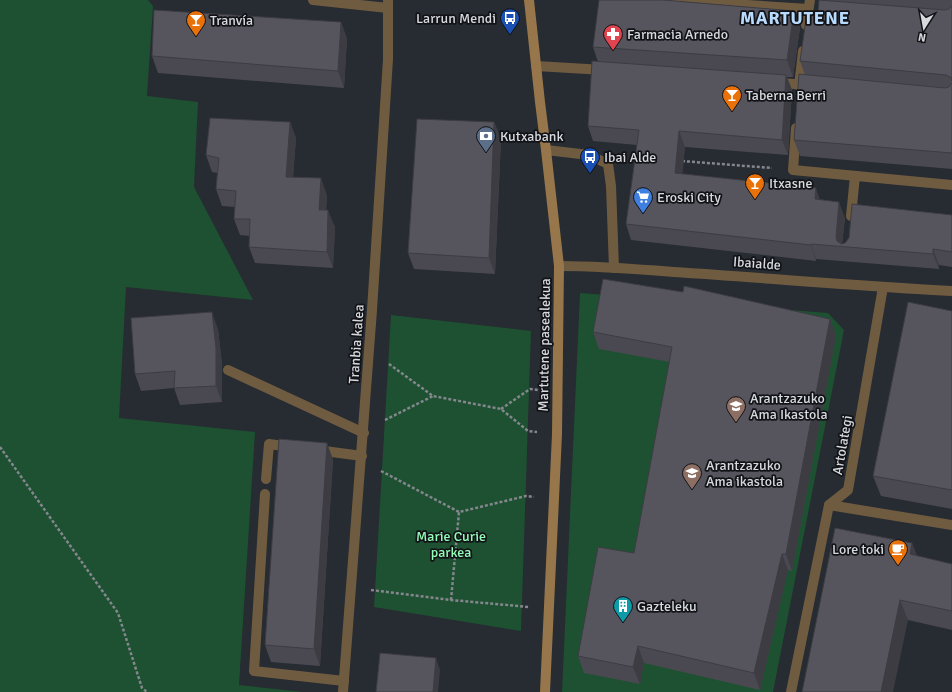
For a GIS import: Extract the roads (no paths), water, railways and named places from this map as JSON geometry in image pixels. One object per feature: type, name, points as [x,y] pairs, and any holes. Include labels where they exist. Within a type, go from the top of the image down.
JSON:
[{"type":"main road","name":"Martutene pasealekua","points":[[529,0],[559,266],[557,434],[545,692]]},
{"type":"street","name":"Tranbia kalea","points":[[313,0],[388,4],[388,59],[369,361],[343,692]]},
{"type":"street","points":[[670,0],[811,6],[805,35],[798,100]]},
{"type":"street","points":[[536,66],[616,71]]},
{"type":"street","points":[[767,82],[822,86]]},
{"type":"street","points":[[797,115],[793,170],[952,185]]},
{"type":"street","points":[[546,150],[589,155],[608,164],[611,186],[614,268]]},
{"type":"street","points":[[851,222],[855,176]]},
{"type":"street","name":"Ibaialde","points":[[559,266],[601,266],[952,291]]},
{"type":"street","name":"Artolategi","points":[[829,505],[848,490],[883,287]]},
{"type":"street","points":[[228,370],[364,433]]},
{"type":"street","points":[[266,479],[269,444],[362,456]]},
{"type":"street","points":[[265,494],[254,670],[344,682]]},
{"type":"street","points":[[791,692],[829,505],[952,525]]},
{"type":"place","name":"Larrun Mendi","points":[[510,35]]},
{"type":"place","name":"Tranvía","points":[[196,37]]},
{"type":"place","name":"Farmacia Arnedo","points":[[613,51]]},
{"type":"place","name":"Taberna Berri","points":[[732,112]]},
{"type":"place","name":"Kutxabank","points":[[486,153]]},
{"type":"place","name":"Ibai Alde","points":[[590,174]]},
{"type":"place","name":"Itxasne","points":[[755,200]]},
{"type":"place","name":"Eroski City","points":[[643,214]]},
{"type":"place","name":"Arantzazuko Ama Ikastola","points":[[736,423]]},
{"type":"place","name":"Arantzazuko Ama ikastola","points":[[692,490]]},
{"type":"place","name":"Lore toki","points":[[898,566]]},
{"type":"place","name":"Gazteleku","points":[[623,623]]},
{"type":"district","name":"MARTUTENE","points":[[795,18]]},
{"type":"park label","name":"Marie Curie parkea","points":[[451,544]]}]
